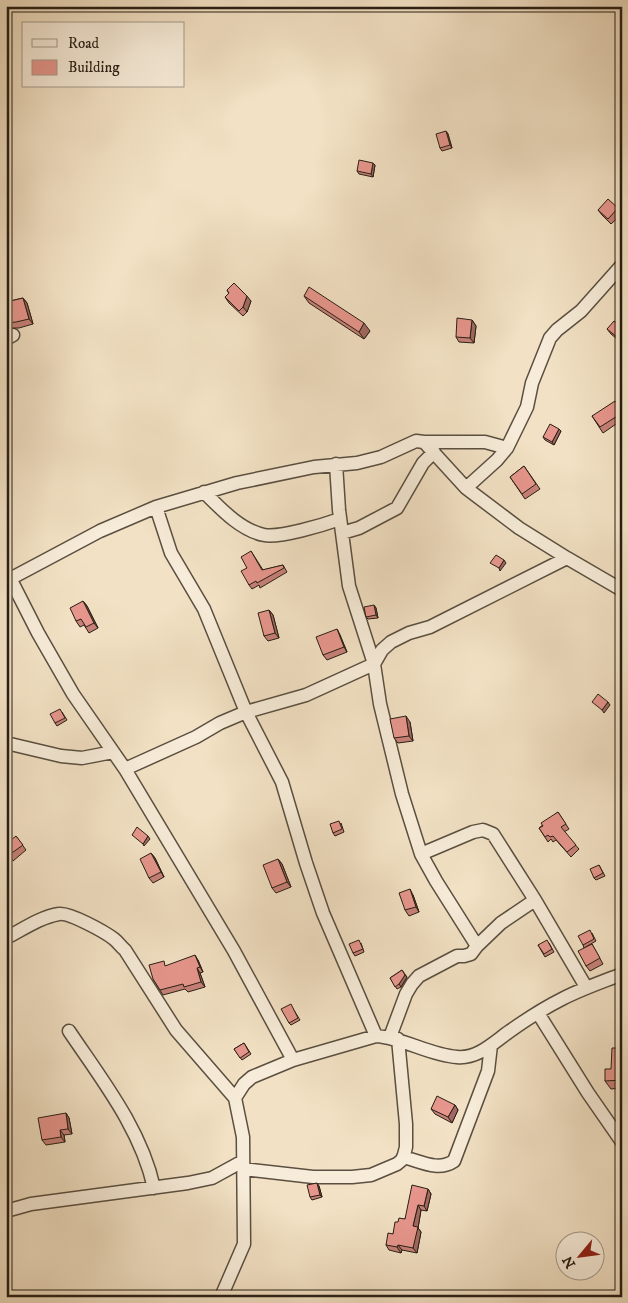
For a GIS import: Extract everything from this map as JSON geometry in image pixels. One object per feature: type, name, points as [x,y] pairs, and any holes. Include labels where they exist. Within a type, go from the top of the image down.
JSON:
[{"type":"street","points":[[466,488],[497,460],[507,448],[527,407],[532,382],[550,338],[581,310],[622,265]]},
{"type":"street","points":[[293,1060],[234,951],[125,769],[68,685],[8,579],[93,535],[156,507],[204,492],[277,474],[336,464],[357,463],[381,457],[416,441],[486,442],[507,448]]},
{"type":"street","points":[[424,442],[466,488],[519,528],[622,590]]},
{"type":"street","points":[[342,533],[359,528],[397,508],[423,464],[434,452]]},
{"type":"street","points":[[336,464],[348,586],[374,664],[380,704],[400,786],[421,854],[477,946]]},
{"type":"street","points":[[204,492],[227,514],[246,528],[264,535],[291,533],[340,519]]},
{"type":"street","points":[[156,507],[171,553],[204,609],[246,712],[282,782],[323,913],[376,1036]]},
{"type":"street","points":[[125,769],[196,738],[220,723],[246,712],[306,695],[317,688],[374,664],[382,650],[391,642],[408,633],[430,627],[567,558]]},
{"type":"street","points":[[6,743],[61,756],[82,758],[113,752]]},
{"type":"street","points":[[421,854],[473,832],[483,830],[493,834],[535,900],[586,987]]},
{"type":"street","points":[[6,1211],[31,1204],[154,1188],[212,1178],[243,1165],[313,1177],[371,1175],[397,1164],[403,1157],[406,1146],[406,1124],[394,1038],[406,994],[419,976],[457,956],[468,955],[501,922],[535,900]]},
{"type":"street","points":[[6,938],[38,921],[60,913],[102,930],[125,950],[176,1030],[235,1098],[243,1138],[244,1244],[220,1297]]},
{"type":"street","points":[[235,1098],[244,1084],[252,1077],[293,1060],[376,1036],[394,1038],[422,1049],[456,1057],[467,1057],[478,1053],[538,1013],[586,987],[622,974]]},
{"type":"street","points":[[538,1013],[588,1093],[622,1142]]},
{"type":"street","points":[[69,1031],[128,1121],[145,1155],[154,1188]]},
{"type":"street","points":[[403,1157],[440,1166],[448,1165],[454,1160],[488,1071],[491,1045]]},
{"type":"building","points":[[446,131],[450,145],[440,148],[436,134]]},
{"type":"building","points":[[359,160],[373,163],[371,174],[357,171]]},
{"type":"building","points":[[608,199],[618,208],[608,219],[598,210]]},
{"type":"building","points":[[234,283],[247,296],[243,307],[239,311],[225,297],[229,293],[227,290]]},
{"type":"building","points":[[309,287],[364,323],[359,332],[304,296]]},
{"type":"building","points":[[23,298],[29,319],[6,323],[6,302]]},
{"type":"building","points":[[457,318],[472,320],[470,338],[456,337]]},
{"type":"building","points":[[614,321],[622,327],[622,341],[607,329]]},
{"type":"building","points":[[615,401],[622,410],[622,413],[600,427],[592,416]]},
{"type":"building","points":[[550,424],[559,429],[552,442],[543,437]]},
{"type":"building","points":[[524,466],[536,484],[522,494],[510,477]]},
{"type":"building","points":[[251,551],[262,570],[283,565],[284,568],[257,583],[256,581],[249,585],[241,571],[247,568],[241,557]]},
{"type":"building","points":[[496,555],[504,560],[499,568],[490,563]]},
{"type":"building","points":[[83,601],[94,623],[86,627],[81,619],[76,621],[70,608]]},
{"type":"building","points":[[374,605],[376,615],[366,617],[364,607]]},
{"type":"building","points":[[269,610],[275,633],[264,636],[258,613]]},
{"type":"building","points":[[337,629],[344,647],[323,655],[316,637]]},
{"type":"building","points":[[598,694],[608,702],[602,710],[592,702]]},
{"type":"building","points":[[60,709],[65,718],[55,723],[50,714]]},
{"type":"building","points":[[406,716],[409,736],[394,738],[390,719]]},
{"type":"building","points":[[558,812],[566,824],[561,827],[576,845],[567,852],[553,836],[550,837],[548,835],[545,837],[539,828],[543,826],[541,823]]},
{"type":"building","points":[[339,821],[342,829],[333,833],[330,824]]},
{"type":"building","points":[[137,827],[148,836],[143,844],[132,835]]},
{"type":"building","points":[[16,836],[23,845],[9,855],[6,852],[6,844]]},
{"type":"building","points":[[151,853],[161,872],[149,878],[140,859]]},
{"type":"building","points":[[278,859],[287,882],[272,888],[263,865]]},
{"type":"building","points":[[599,865],[603,873],[594,878],[590,869]]},
{"type":"building","points":[[410,889],[416,907],[405,910],[399,893]]},
{"type":"building","points":[[590,930],[594,939],[583,945],[578,936]]},
{"type":"building","points":[[359,940],[363,949],[353,953],[349,944]]},
{"type":"building","points":[[547,940],[552,949],[544,954],[538,945]]},
{"type":"building","points":[[592,944],[600,958],[586,966],[578,951]]},
{"type":"building","points":[[195,955],[200,967],[197,968],[201,982],[184,987],[183,984],[160,990],[153,979],[149,965],[164,961],[165,966]]},
{"type":"building","points":[[402,970],[405,975],[395,987],[390,978]]},
{"type":"building","points":[[291,1004],[298,1018],[289,1023],[281,1009]]},
{"type":"building","points":[[244,1043],[249,1052],[240,1058],[234,1049]]},
{"type":"building","points":[[612,1048],[622,1048],[622,1080],[605,1081],[605,1069],[611,1069]]},
{"type":"building","points":[[437,1096],[455,1105],[448,1117],[431,1109]]},
{"type":"building","points":[[66,1113],[68,1129],[60,1130],[61,1137],[42,1140],[38,1118]]},
{"type":"building","points":[[317,1183],[320,1195],[310,1197],[307,1185]]},
{"type":"building","points":[[412,1185],[428,1189],[424,1206],[418,1205],[413,1226],[418,1227],[413,1248],[386,1245],[388,1233],[393,1234],[395,1222],[398,1222],[399,1218],[405,1219]]}]
